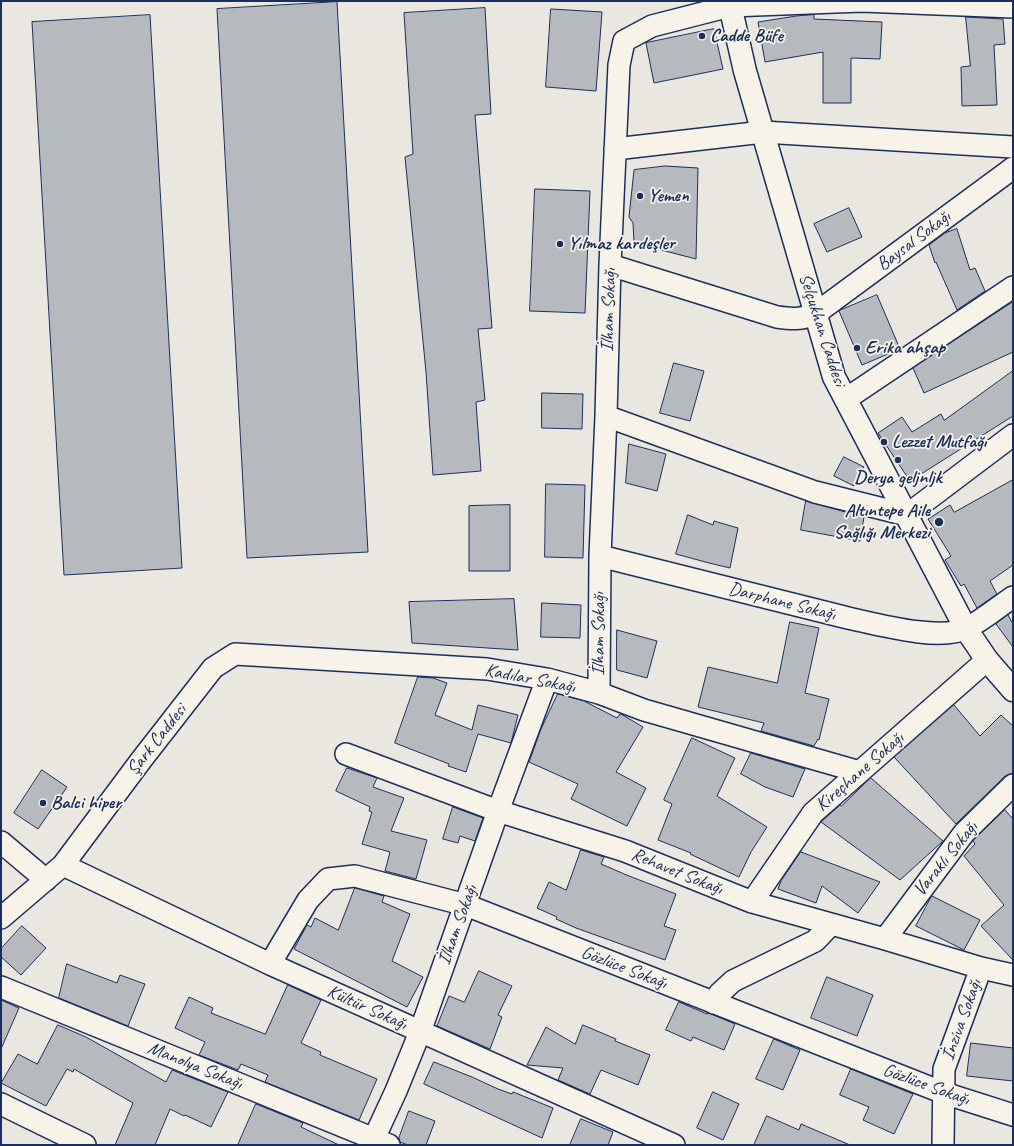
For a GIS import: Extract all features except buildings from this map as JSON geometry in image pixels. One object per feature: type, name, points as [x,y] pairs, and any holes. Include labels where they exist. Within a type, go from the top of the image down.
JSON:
[{"type":"street","points":[[726,3],[862,2],[1013,7]]},
{"type":"street","name":"Selçukhan Caddesi","points":[[726,3],[834,377],[966,629],[987,660],[1013,690]]},
{"type":"street","name":"İlham Sokağı","points":[[599,693],[600,556],[610,265],[619,65],[624,41],[652,26],[726,3]]},
{"type":"street","points":[[615,148],[763,132],[1013,147]]},
{"type":"street","name":"Baysal Sokağı","points":[[815,314],[1013,168]]},
{"type":"street","points":[[610,265],[777,317],[800,319],[815,314]]},
{"type":"street","points":[[846,399],[1013,287]]},
{"type":"street","points":[[606,416],[815,492],[907,515],[1013,436]]},
{"type":"street","name":"Darphane Sokağı","points":[[600,556],[884,626],[936,633],[952,633],[966,629]]},
{"type":"street","points":[[966,629],[1013,597]]},
{"type":"street","name":"Kadılar Sokağı","points":[[235,654],[487,669],[547,679],[599,693],[644,710],[860,772]]},
{"type":"street","name":"Şark Caddesi","points":[[1,918],[63,865],[142,759],[214,668],[235,654]]},
{"type":"street","name":"Kireçhane Sokağı","points":[[752,902],[813,814],[987,660]]},
{"type":"street","name":"İlham Sokağı","points":[[378,1143],[420,1032],[498,811],[547,679]]},
{"type":"street","name":"Rehavet Sokağı","points":[[346,754],[498,811],[625,851],[752,902],[885,939],[981,968],[1013,975]]},
{"type":"street","name":"Varaklı Sokağı","points":[[885,939],[964,833],[1013,785]]},
{"type":"street","points":[[1,842],[46,880]]},
{"type":"street","name":"Kültür Sokağı","points":[[63,865],[270,964],[663,1143]]},
{"type":"street","name":"Gözlüce Sokağı","points":[[270,964],[308,900],[328,879],[354,876],[466,905],[944,1093],[1013,1115]]},
{"type":"street","points":[[714,1003],[720,993],[733,981],[815,941],[830,924]]},
{"type":"street","name":"İnziva Sokağı","points":[[943,1145],[944,1069],[981,968]]},
{"type":"street","name":"Manolya Sokağı","points":[[1,987],[378,1143]]},
{"type":"street","points":[[1,1104],[84,1145]]},
{"type":"place","name":"Cadde Büfe","points":[[702,36]]},
{"type":"place","name":"Yemen","points":[[640,196]]},
{"type":"place","name":"Yılmaz kardeşler","points":[[560,244]]},
{"type":"place","name":"Erika ahşap","points":[[857,348]]},
{"type":"place","name":"Lezzet Mutfağı","points":[[884,442]]},
{"type":"place","name":"Derya geljnljk","points":[[898,460]]},
{"type":"place","name":"Altıntepe Aile Sağlığı Merkezi","points":[[939,522]]},
{"type":"place","name":"Balci hiper","points":[[43,803]]}]
